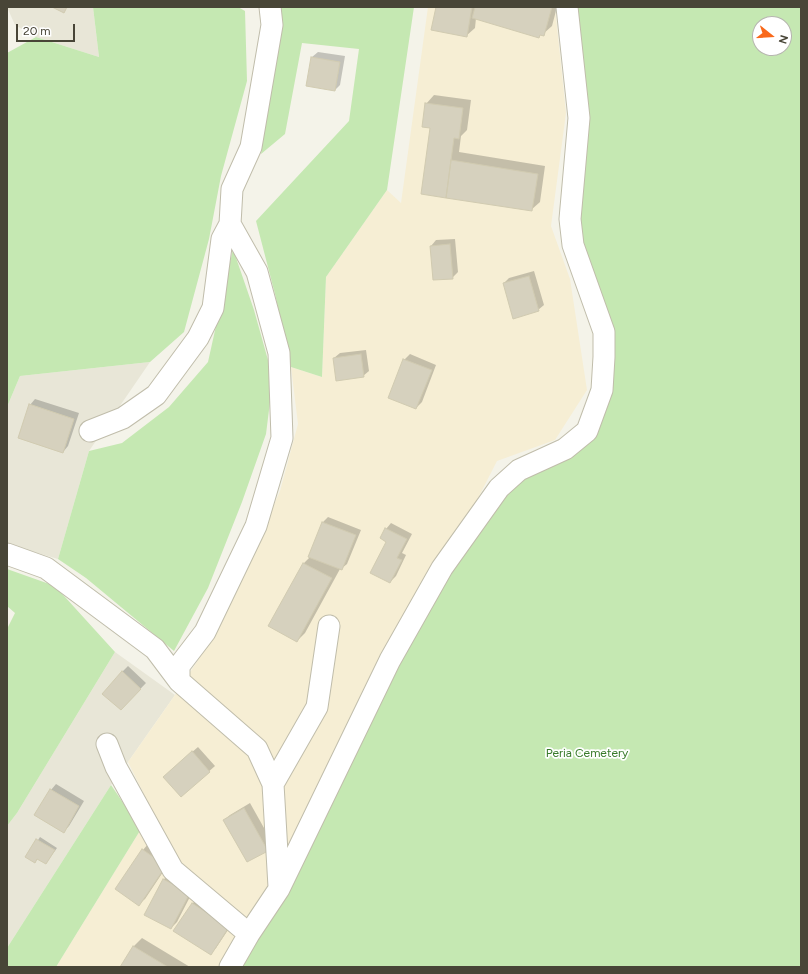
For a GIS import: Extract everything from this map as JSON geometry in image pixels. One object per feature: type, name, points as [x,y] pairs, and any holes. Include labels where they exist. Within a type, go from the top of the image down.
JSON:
[{"type":"street","points":[[90,431],[124,418],[156,395],[198,338],[213,308],[222,240],[230,224],[232,189],[251,147],[272,25],[270,7]]},
{"type":"street","points":[[230,967],[249,934],[279,889],[390,660],[442,568],[499,488],[519,470],[565,449],[587,431],[602,390],[604,332],[573,245],[570,219],[579,118],[567,7]]},
{"type":"street","points":[[179,681],[179,666],[205,632],[256,526],[282,438],[279,353],[258,272],[230,224]]},
{"type":"street","points":[[7,554],[46,568],[155,649],[179,681],[257,749],[273,784],[279,889]]},
{"type":"street","points":[[273,784],[317,707],[329,626]]},
{"type":"street","points":[[107,744],[116,766],[173,870],[249,934]]},
{"type":"shaded area","points":[[7,7],[93,7],[99,57],[36,37],[15,25]]},
{"type":"shaded area","points":[[428,7],[555,7],[566,113],[551,226],[570,279],[587,390],[555,440],[497,461],[251,922],[177,861],[128,762],[218,630],[280,491],[298,424],[291,367],[322,377],[326,277],[387,190],[401,203]]},
{"type":"shaded area","points":[[150,362],[89,451],[58,559],[7,544],[7,407],[20,376]]},
{"type":"shaded area","points":[[115,652],[175,695],[111,785],[7,948],[7,826],[17,813]]},
{"type":"shaded area","points":[[141,829],[242,937],[225,967],[56,967]]},
{"type":"green space","points":[[93,7],[238,7],[245,11],[247,81],[221,176],[209,239],[184,332],[150,362],[20,376],[7,407],[7,53],[36,37],[99,57]]},
{"type":"green space","points":[[281,7],[414,7],[387,190],[326,277],[322,377],[291,367],[275,294],[256,221],[349,121],[359,49],[302,43],[285,134],[261,154]]},
{"type":"green space","name":"Peria Cemetery","points":[[572,7],[801,7],[801,967],[230,967],[394,661],[502,491],[588,433],[608,357],[576,246]]},
{"type":"green space","points":[[233,249],[254,310],[273,378],[266,434],[242,502],[208,588],[174,651],[86,578],[58,559],[89,451],[122,443],[169,407],[208,362]]},
{"type":"green space","points":[[7,569],[55,586],[115,652],[17,813],[7,826],[7,629],[15,613],[7,606]]},
{"type":"green space","points":[[111,785],[141,829],[56,967],[7,967],[7,948]]},
{"type":"building","points":[[52,7],[67,7],[64,13]]},
{"type":"building","points":[[436,7],[472,7],[467,37],[431,30]]},
{"type":"building","points":[[475,7],[552,7],[544,36],[540,35],[539,38],[472,18]]},
{"type":"building","points":[[311,57],[340,62],[335,91],[306,86]]},
{"type":"building","points":[[425,103],[463,108],[459,139],[454,138],[446,198],[421,194],[430,128],[422,127]]},
{"type":"building","points":[[451,160],[538,174],[532,211],[446,198]]},
{"type":"building","points":[[450,244],[453,279],[433,280],[430,246]]},
{"type":"building","points":[[529,276],[539,311],[513,319],[503,283]]},
{"type":"building","points":[[361,354],[364,377],[336,381],[333,358]]},
{"type":"building","points":[[403,359],[432,370],[416,409],[388,398]]},
{"type":"building","points":[[29,404],[74,419],[63,453],[18,438]]},
{"type":"building","points":[[322,522],[356,535],[342,570],[308,557]]},
{"type":"building","points":[[385,528],[407,539],[397,558],[402,560],[390,583],[370,573],[386,542],[380,538]]},
{"type":"building","points":[[303,563],[332,578],[297,642],[268,626]]},
{"type":"building","points":[[122,671],[141,689],[121,710],[102,694]]},
{"type":"building","points":[[192,751],[210,772],[181,797],[163,777]]},
{"type":"building","points":[[50,789],[79,806],[64,833],[34,815]]},
{"type":"building","points":[[244,808],[268,851],[247,862],[223,820]]},
{"type":"building","points":[[36,839],[55,850],[46,864],[37,859],[35,863],[25,857]]},
{"type":"building","points":[[142,849],[166,866],[139,906],[115,889]]},
{"type":"building","points":[[163,879],[190,893],[171,929],[144,915]]},
{"type":"building","points":[[192,903],[229,927],[211,955],[173,931]]},
{"type":"building","points":[[133,946],[168,967],[120,967]]}]
